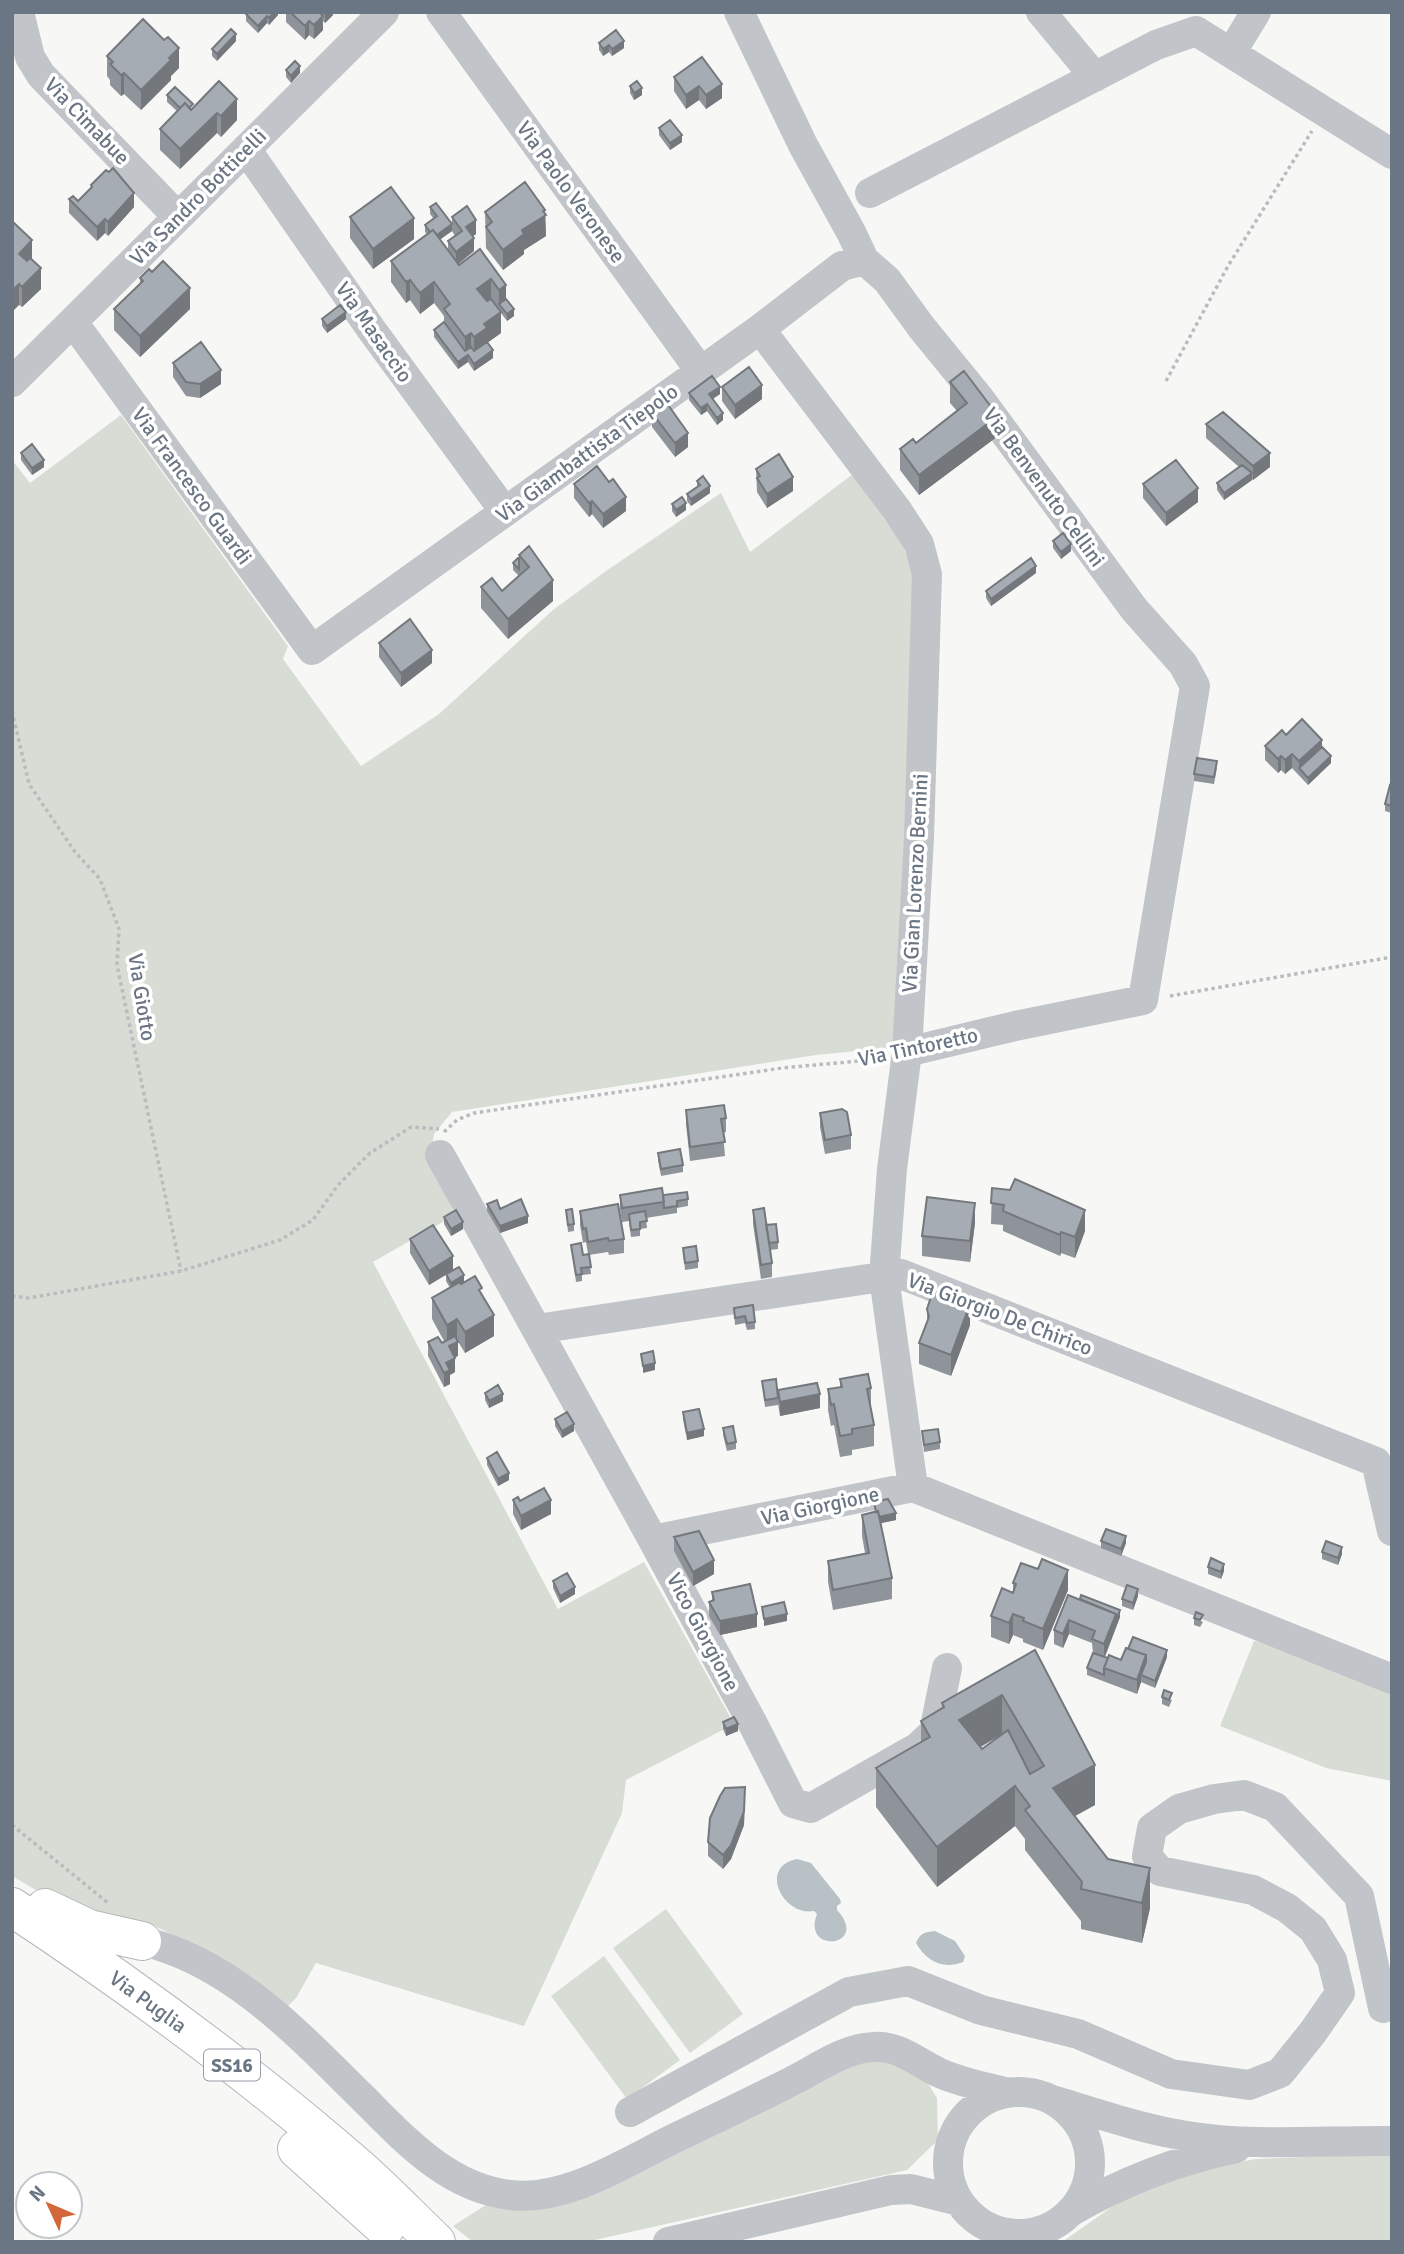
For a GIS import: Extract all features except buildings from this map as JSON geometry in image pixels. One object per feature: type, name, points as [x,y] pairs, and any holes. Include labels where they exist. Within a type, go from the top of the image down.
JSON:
[{"type":"highway","points":[[12,1890],[58,1916],[89,1928],[142,1941]]},
{"type":"highway","name":"Via Puglia","points":[[12,1907],[186,2029],[290,2111],[361,2170],[436,2242]]},
{"type":"highway","name":"Via Puglia","points":[[12,1936],[169,2049],[294,2146],[400,2242]]},
{"type":"highway","points":[[294,2146],[297,2165],[378,2242]]},
{"type":"street","name":"Via Cimabue","points":[[19,12],[30,57],[41,75],[178,217]]},
{"type":"street","name":"Via Paolo Veronese","points":[[441,12],[701,372]]},
{"type":"street","name":"Via Benvenuto Cellini","points":[[738,12],[803,145],[864,260],[887,280],[980,399],[1134,609],[1183,664],[1195,686],[1143,1000]]},
{"type":"street","points":[[1041,12],[1095,77]]},
{"type":"street","points":[[1231,53],[1256,12]]},
{"type":"street","name":"Via Sandro Botticelli","points":[[12,382],[246,149],[373,16]]},
{"type":"street","points":[[870,193],[1156,45],[1194,22],[1231,53],[1392,154]]},
{"type":"street","name":"Via Masaccio","points":[[246,149],[379,340],[505,512]]},
{"type":"street","name":"Via Giambattista Tiepolo","points":[[312,650],[701,372],[842,265],[864,260]]},
{"type":"street","name":"Via Francesco Guardi","points":[[73,321],[312,650]]},
{"type":"street","name":"Via Gian Lorenzo Bernini","points":[[760,329],[897,510],[919,544],[927,573],[919,838],[906,1052],[892,1169],[884,1277],[913,1487]]},
{"type":"street","name":"Via Tintoretto","points":[[906,1052],[1143,1000]]},
{"type":"street","points":[[442,1142],[537,1329],[653,1540]]},
{"type":"street","name":"Via Giorgio De Chirico","points":[[537,1329],[901,1274],[1384,1461],[1392,1531]]},
{"type":"street","points":[[913,1487],[1392,1679]]},
{"type":"street","name":"Via Giorgione","points":[[653,1540],[913,1487]]},
{"type":"street","name":"Vico Giorgione","points":[[653,1540],[793,1803],[811,1808],[918,1747],[934,1732],[969,1714]]},
{"type":"street","points":[[934,1732],[947,1668]]},
{"type":"street","points":[[631,2112],[849,1992],[908,1981],[981,2010],[1079,2034],[1171,2074],[1249,2085],[1280,2073],[1340,1993],[1332,1960],[1313,1929],[1287,1908],[1252,1890],[1160,1871],[1147,1856],[1152,1829],[1179,1809],[1214,1799],[1244,1795],[1275,1807],[1359,1896],[1387,2010]]},
{"type":"street","points":[[142,1941],[161,1945],[184,1955],[248,1994],[303,2039],[402,2137],[446,2173],[471,2185],[513,2196],[537,2196],[582,2183],[845,2053],[863,2048],[889,2047],[943,2075],[1008,2093],[1036,2094],[1150,2129],[1175,2134],[1270,2142],[1392,2141]]},
{"type":"street","points":[[1340,1993],[1387,2010]]},
{"type":"street","points":[[921,2063],[938,2083],[947,2100],[951,2143],[949,2176],[972,2230],[972,2242]]},
{"type":"street","points":[[891,2190],[918,2173],[951,2143],[960,2123],[975,2108],[994,2097],[1008,2093]]},
{"type":"street","points":[[1035,2242],[1064,2217],[1084,2190],[1088,2177],[1088,2150],[1079,2125],[1071,2115],[1049,2099]]},
{"type":"street","points":[[668,2242],[891,2190],[911,2189],[963,2206],[978,2221],[1004,2232],[1032,2232],[1112,2191],[1195,2159],[1270,2142]]},
{"type":"path","points":[[1166,382],[1227,267],[1324,112]]},
{"type":"path","name":"Via Giotto","points":[[12,711],[29,784],[75,852],[100,879],[119,929],[117,965],[181,1270]]},
{"type":"path","points":[[1143,1000],[1392,957]]},
{"type":"path","name":"Via Tintoretto","points":[[442,1142],[457,1120],[474,1113],[782,1068],[880,1060],[906,1052]]},
{"type":"path","points":[[12,1296],[29,1298],[181,1270],[280,1240],[313,1220],[338,1185],[370,1153],[411,1127],[442,1142]]},
{"type":"path","points":[[12,1825],[113,1907]]},
{"type":"shaded area","points":[[121,415],[288,646],[283,659],[361,766],[439,714],[553,610],[721,493],[750,552],[853,474],[897,529],[914,576],[897,1047],[816,1055],[452,1112],[434,1134],[430,1160],[455,1215],[373,1262],[558,1609],[644,1562],[734,1724],[626,1780],[622,1813],[524,2026],[316,1963],[296,1998],[287,2007],[227,1963],[151,1924],[113,1922],[78,1915],[12,1876],[12,460],[30,483]]},
{"type":"shaded area","points":[[1254,1641],[1278,1644],[1392,1693],[1392,1781],[1326,1768],[1220,1726]]},
{"type":"shaded area","points":[[797,1859],[811,1863],[840,1899],[837,1910],[845,1922],[846,1932],[841,1938],[825,1941],[818,1936],[815,1927],[817,1914],[793,1907],[779,1890],[779,1871],[785,1864]]},
{"type":"shaded area","points":[[666,1909],[743,2014],[690,2053],[613,1948]]},
{"type":"shaded area","points":[[935,1931],[955,1941],[965,1956],[963,1962],[942,1964],[925,1955],[916,1943],[923,1934]]},
{"type":"shaded area","points":[[604,1956],[680,2060],[627,2099],[551,1996]]},
{"type":"shaded area","points":[[877,2052],[924,2077],[937,2098],[938,2140],[907,2170],[586,2242],[473,2242],[453,2226],[489,2203],[519,2206]]},
{"type":"shaded area","points":[[1392,2153],[1392,2242],[1062,2242],[1123,2199],[1195,2170],[1256,2159]]}]
